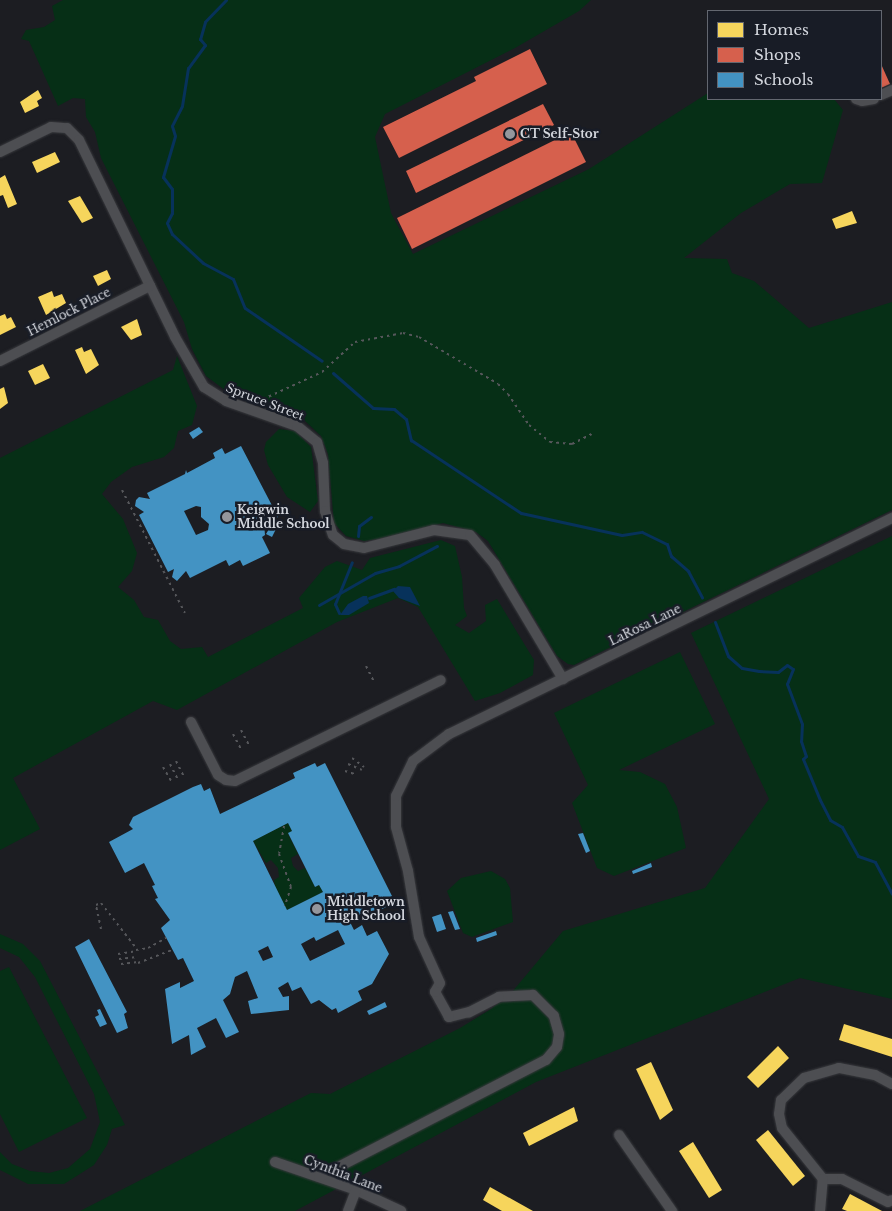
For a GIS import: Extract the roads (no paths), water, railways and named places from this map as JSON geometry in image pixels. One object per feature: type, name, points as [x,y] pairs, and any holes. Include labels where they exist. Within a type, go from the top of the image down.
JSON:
[{"type":"street","points":[[858,100],[862,102],[870,100]]},
{"type":"street","name":"Spruce Street","points":[[0,152],[51,126],[67,128],[79,140],[150,286],[204,387],[226,401],[297,426],[315,439],[323,462],[327,521],[336,538],[350,546],[364,548],[434,530],[470,535],[495,565],[563,679]]},
{"type":"street","name":"Hemlock Place","points":[[0,361],[150,286]]},
{"type":"street","name":"LaRosa Lane","points":[[319,1177],[546,1060],[557,1047],[559,1034],[554,1016],[533,995],[499,997],[469,1012],[449,1017],[435,992],[440,984],[419,937],[395,818],[396,796],[413,762],[449,734],[892,518]]},
{"type":"street","points":[[191,722],[218,775],[226,780],[235,780],[440,680]]},
{"type":"street","points":[[820,1211],[823,1179],[782,1128],[778,1114],[781,1100],[804,1078],[839,1068],[875,1075],[892,1084]]},
{"type":"street","points":[[619,1135],[672,1211]]},
{"type":"street","name":"Cynthia Lane","points":[[275,1162],[356,1190],[401,1211]]},
{"type":"street","points":[[823,1179],[842,1179],[888,1202],[892,1200]]},
{"type":"street","points":[[348,1211],[356,1190]]},
{"type":"water","points":[[398,586],[410,587],[420,606],[399,598],[393,591]]},
{"type":"water","points":[[363,596],[367,596],[369,603],[349,615],[340,615],[348,604]]},
{"type":"waterway","points":[[226,0],[205,22],[200,39],[205,45],[188,68],[182,106],[172,126],[175,136],[163,177],[172,189],[172,213],[167,223],[172,234],[203,263],[233,279],[245,308],[322,361]]},
{"type":"waterway","points":[[333,373],[373,408],[394,409],[406,419],[411,440],[521,513],[622,535],[642,532],[667,544],[671,556],[688,571],[702,597]]},
{"type":"waterway","points":[[358,536],[359,526],[371,517]]},
{"type":"waterway","points":[[319,605],[375,573],[399,566],[437,546]]},
{"type":"waterway","points":[[339,613],[335,604],[352,562]]},
{"type":"waterway","points":[[369,598],[394,589]]},
{"type":"waterway","points":[[715,622],[728,656],[742,668],[778,672],[787,665],[793,669],[787,684],[802,724],[801,741],[806,756],[803,759],[820,800],[830,820],[842,827],[858,856],[875,862],[892,894]]},
{"type":"place","name":"CT Self-Stor","points":[[510,134]]},
{"type":"place","name":"Keigwin Middle School","points":[[227,517]]},
{"type":"place","name":"Middletown High School","points":[[317,909]]}]
